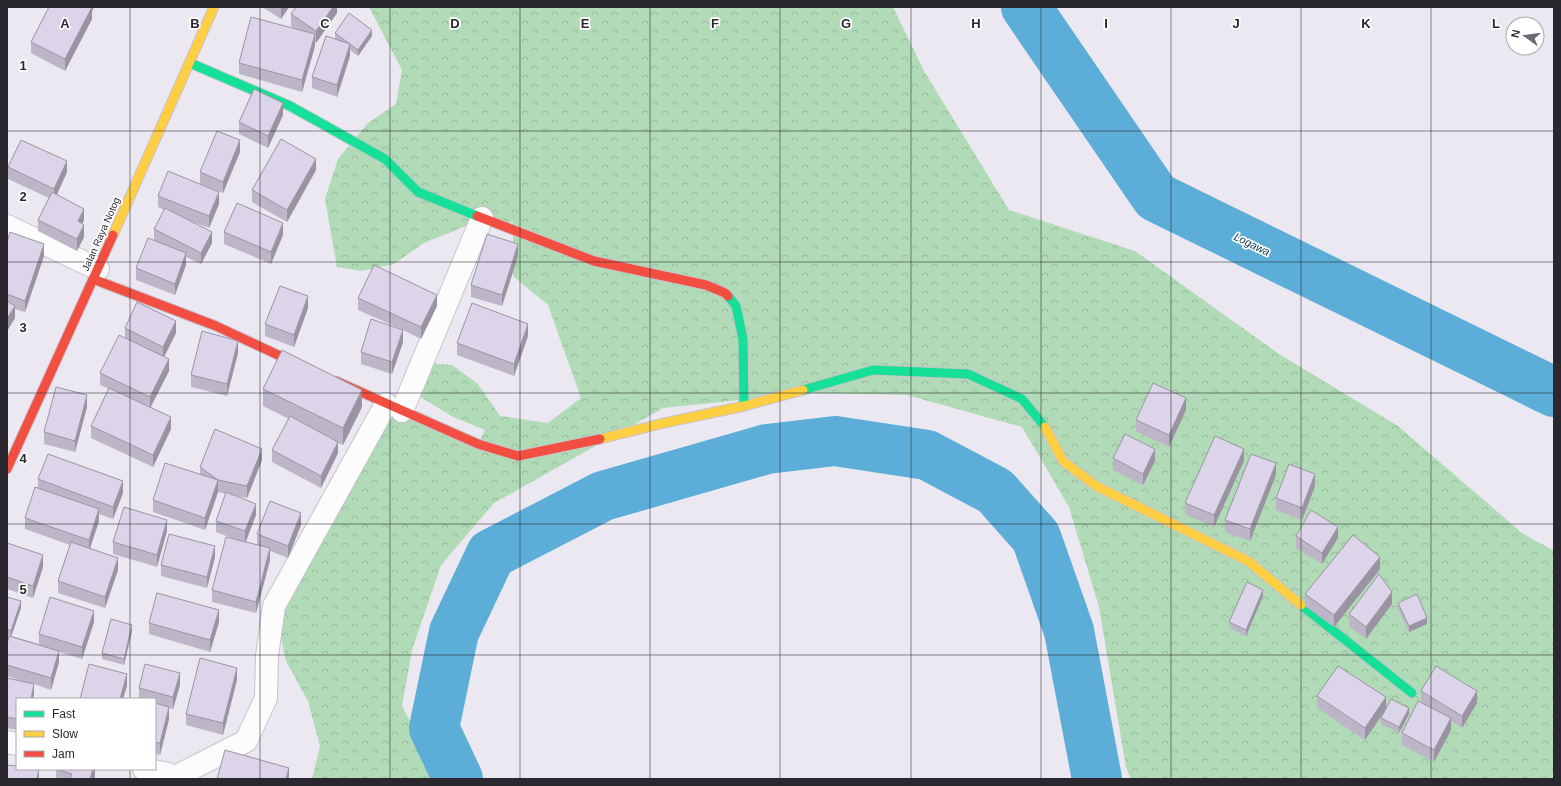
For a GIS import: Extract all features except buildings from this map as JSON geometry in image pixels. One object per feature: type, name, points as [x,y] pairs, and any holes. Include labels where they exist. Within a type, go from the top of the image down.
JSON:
[{"type":"main road","name":"Jalan Raya Notog","points":[[7,469],[214,7]]},
{"type":"main road","points":[[190,63],[290,106],[329,126],[385,159],[418,192],[594,261],[706,285],[725,293],[736,306],[744,339],[744,406]]},
{"type":"main road","points":[[95,274],[216,326],[314,371]]},
{"type":"main road","points":[[328,378],[478,444],[518,456],[560,446],[611,437],[664,423],[744,406],[873,370],[968,374],[1022,399],[1047,430],[1063,461],[1096,486],[1248,561],[1345,641],[1412,693]]},
{"type":"street","points":[[149,770],[168,774],[173,779],[246,741],[266,698],[267,656],[274,606],[394,408],[482,218]]},
{"type":"street","points":[[7,226],[95,274]]},
{"type":"green space","points":[[369,7],[893,7],[924,71],[1009,210],[1135,251],[1279,354],[1398,426],[1522,533],[1554,551],[1554,779],[1131,779],[1126,767],[1099,607],[1069,507],[1022,427],[907,395],[808,393],[663,408],[494,503],[441,565],[412,650],[402,706],[440,779],[312,779],[320,746],[308,701],[286,661],[274,606],[386,404],[478,444],[485,430],[453,417],[403,386],[413,362],[452,365],[478,384],[500,416],[548,423],[581,398],[548,305],[513,276],[513,222],[471,224],[424,243],[394,264],[361,271],[337,267],[325,199],[338,159],[368,123],[396,104],[402,70]]},
{"type":"waterway","name":"Logawa","points":[[1026,7],[1156,197],[1554,392]]},
{"type":"waterway","points":[[458,779],[434,728],[454,632],[491,554],[603,496],[767,449],[835,441],[927,455],[995,491],[1036,537],[1069,631],[1097,779]]},
{"type":"traffic: fast","points":[[190,63],[290,106],[385,159],[418,192],[477,216]]},
{"type":"traffic: fast","points":[[728,296],[736,306],[743,339],[744,406]]},
{"type":"traffic: fast","points":[[803,390],[873,370],[968,374],[1022,399],[1045,427]]},
{"type":"traffic: fast","points":[[1301,605],[1412,693]]},
{"type":"traffic: slow","points":[[113,235],[214,7]]},
{"type":"traffic: slow","points":[[600,439],[664,423],[744,406],[803,390]]},
{"type":"traffic: slow","points":[[1045,427],[1063,461],[1096,486],[1248,561],[1301,605]]},
{"type":"traffic: jam","points":[[477,216],[594,261],[706,285],[725,293],[728,296]]},
{"type":"traffic: jam","points":[[7,469],[113,235]]},
{"type":"traffic: jam","points":[[93,279],[216,326],[306,368]]},
{"type":"traffic: jam","points":[[336,381],[478,444],[518,456],[600,439]]}]
